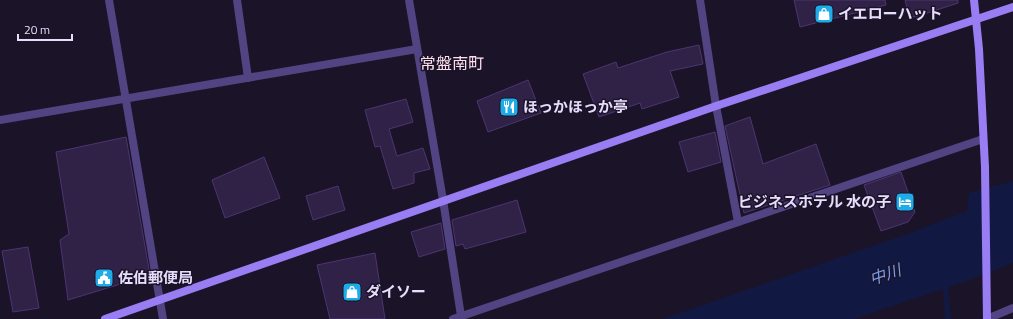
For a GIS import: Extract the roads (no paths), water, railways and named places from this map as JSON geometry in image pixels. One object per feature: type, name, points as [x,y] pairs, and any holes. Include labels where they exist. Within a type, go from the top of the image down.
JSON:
[{"type":"street","points":[[109,0],[127,99],[163,319]]},
{"type":"street","points":[[236,0],[248,78]]},
{"type":"street","points":[[409,0],[443,200],[457,318],[983,139]]},
{"type":"street","points":[[700,0],[716,106],[738,222]]},
{"type":"street","points":[[974,0],[977,21],[985,167],[987,319],[1013,308]]},
{"type":"street","points":[[105,319],[716,106],[977,21],[1013,7]]},
{"type":"street","points":[[0,120],[417,49]]},
{"type":"water","name":"中川","points":[[1013,181],[1013,263],[967,281],[854,319],[663,319],[907,234],[967,211],[969,193]]},
{"type":"waterway","points":[[945,281],[948,319]]},
{"type":"place","name":"イエローハット","points":[[824,14]]},
{"type":"place","name":"ほっかほっか亭","points":[[509,107]]},
{"type":"place","name":"ビジネスホテル 水の子","points":[[905,202]]},
{"type":"place","name":"佐伯郵便局","points":[[104,278]]},
{"type":"place","name":"ダイソー","points":[[352,292]]},
{"type":"district","name":"常盤南町","points":[[452,63]]}]
